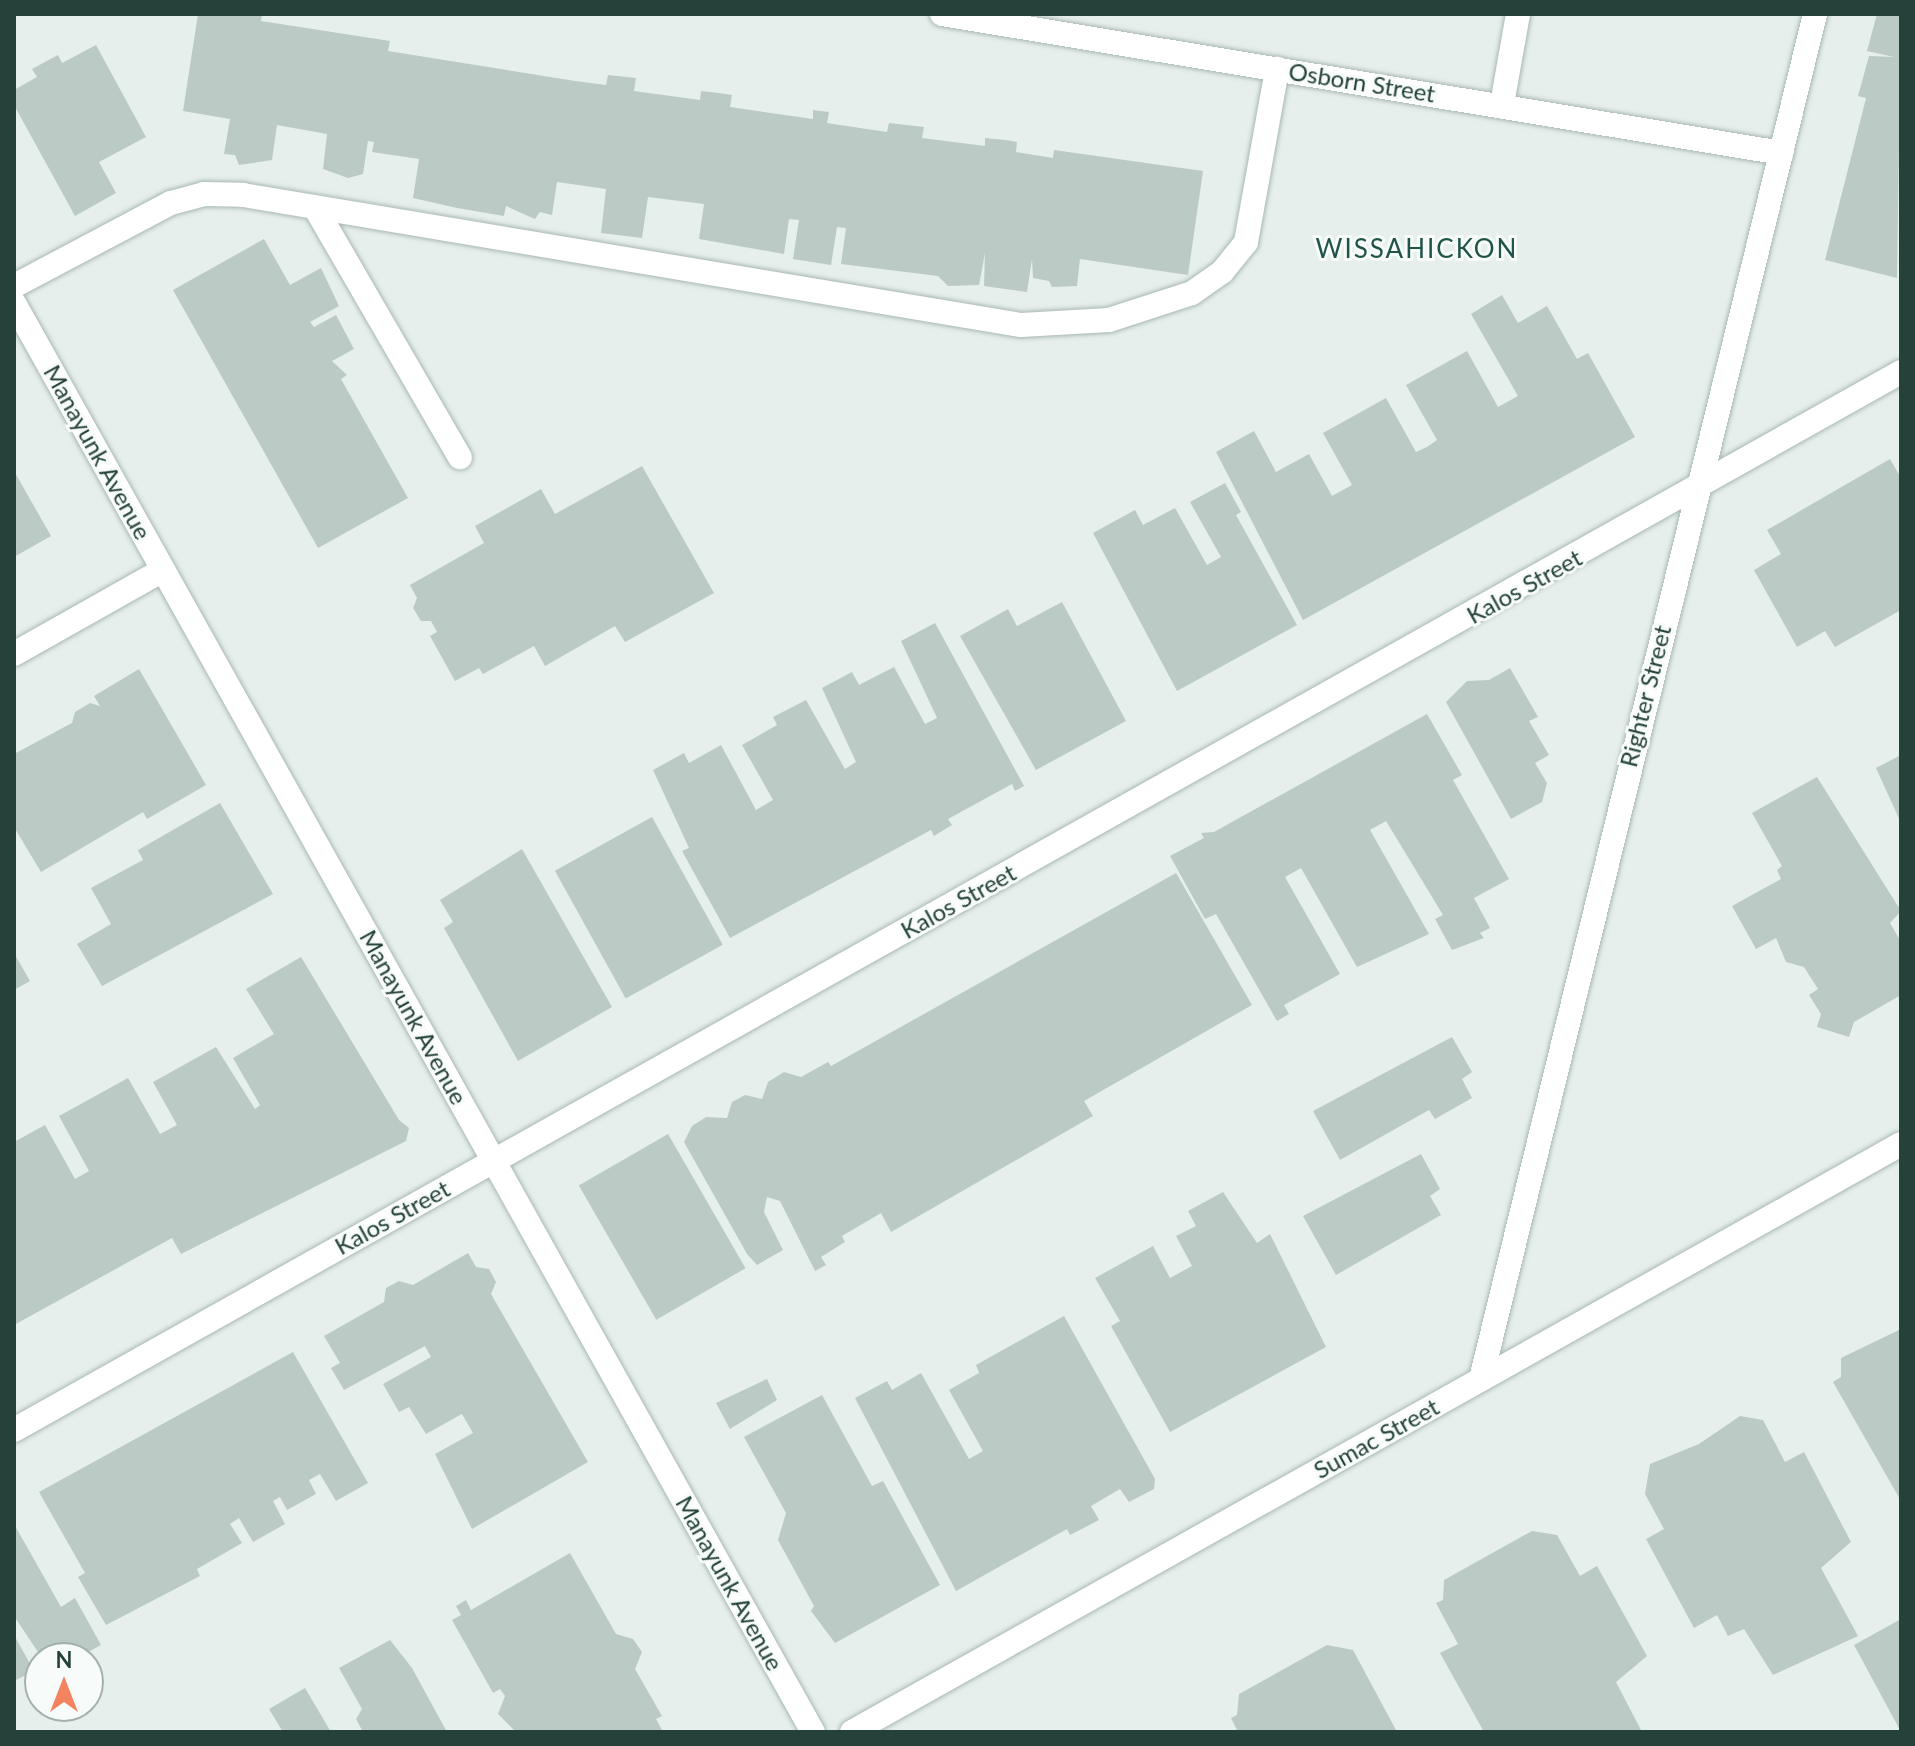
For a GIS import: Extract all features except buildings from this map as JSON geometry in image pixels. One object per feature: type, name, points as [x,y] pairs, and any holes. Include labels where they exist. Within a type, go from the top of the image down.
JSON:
[{"type":"street","name":"Osborn Street","points":[[942,14],[1502,104],[1782,153]]},
{"type":"street","points":[[1502,104],[1518,14]]},
{"type":"street","name":"Righter Street","points":[[1481,1379],[1695,488],[1815,14]]},
{"type":"street","points":[[14,286],[171,203],[204,194],[316,209],[1021,325],[1094,322],[1149,311],[1192,293],[1222,272],[1246,242],[1277,69]]},
{"type":"street","points":[[316,209],[460,457]]},
{"type":"street","name":"Manayunk Avenue","points":[[14,303],[813,1732]]},
{"type":"street","name":"Kalos Street","points":[[14,1430],[1901,372]]},
{"type":"street","points":[[14,654],[163,570]]},
{"type":"street","name":"Sumac Street","points":[[852,1732],[1901,1144]]},
{"type":"district","name":"WISSAHICKON","points":[[1417,249]]}]
